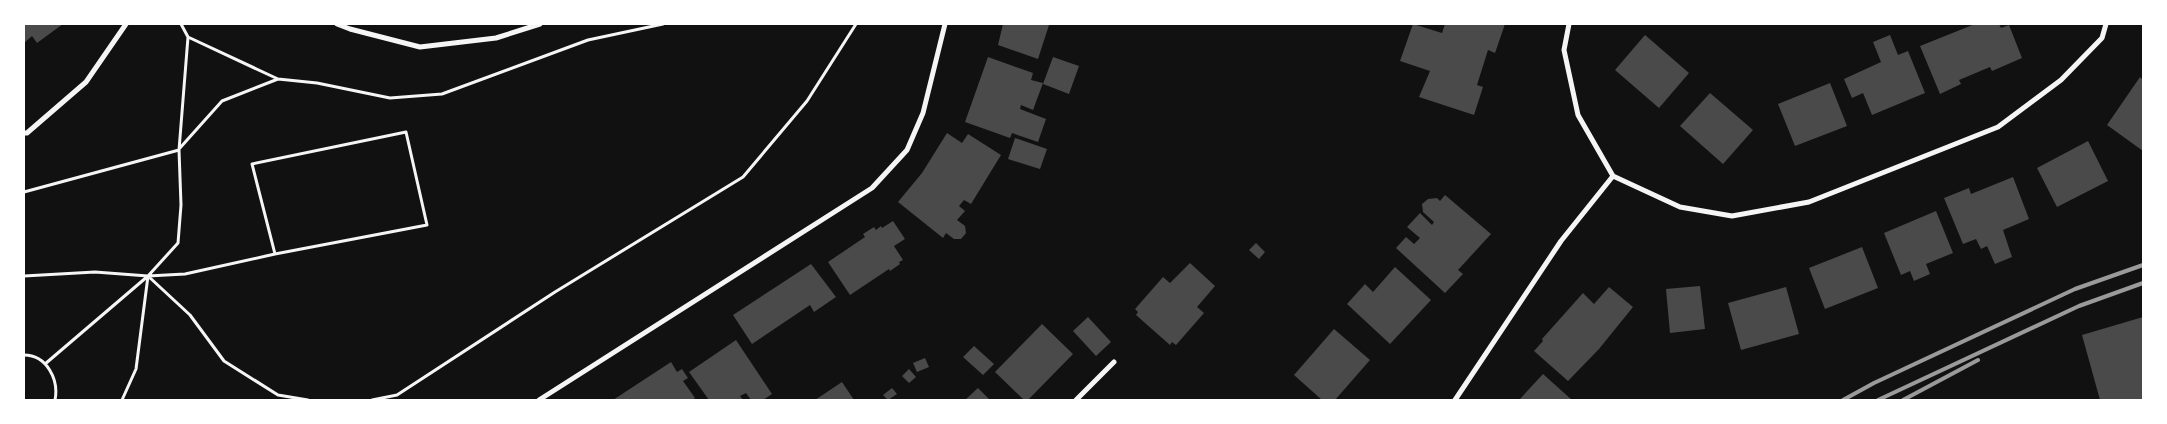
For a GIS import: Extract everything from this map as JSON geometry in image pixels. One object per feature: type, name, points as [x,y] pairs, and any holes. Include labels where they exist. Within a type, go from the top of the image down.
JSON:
[{"type":"street","points":[[24,133],[27,133],[86,82],[126,24]]},
{"type":"street","points":[[337,24],[420,47],[496,38],[540,24]]},
{"type":"street","points":[[539,400],[872,188],[907,150],[922,113],[945,24]]},
{"type":"street","points":[[1569,24],[1564,50],[1578,115],[1613,176],[1680,207],[1732,216],[1809,202],[1998,126],[2061,80],[2102,38],[2106,24]]},
{"type":"street","points":[[1455,400],[1560,241],[1613,176]]},
{"type":"street","points":[[1076,400],[1114,362]]},
{"type":"path","points":[[45,364],[148,276],[178,243],[181,205],[179,150],[188,37],[181,24]]},
{"type":"path","points":[[372,400],[397,395],[554,292],[743,177],[806,101],[856,24]]},
{"type":"path","points":[[24,192],[179,150],[222,101],[278,79]]},
{"type":"path","points":[[24,276],[94,272],[148,276],[185,274],[274,254],[427,225],[406,132],[252,164],[274,254]]},
{"type":"path","points":[[122,400],[136,369],[148,276]]},
{"type":"path","points":[[148,276],[190,314],[224,361],[278,395],[308,400]]},
{"type":"path","points":[[24,355],[29,355],[45,364],[55,380],[55,400]]},
{"type":"path","points":[[394,400],[397,395]]},
{"type":"building","points":[[24,24],[63,24],[37,43],[32,36],[24,43]]},
{"type":"building","points":[[1003,24],[1049,25],[1038,59],[998,45]]},
{"type":"building","points":[[1413,24],[1442,33],[1445,24],[1505,24],[1495,53],[1488,50],[1477,85],[1483,87],[1474,115],[1419,97],[1430,71],[1400,61]]},
{"type":"building","points":[[1975,24],[1999,24],[2001,28],[2009,25],[2022,58],[1992,71],[1990,67],[1959,80],[1961,84],[1940,94],[1920,46]]},
{"type":"building","points":[[1645,35],[1689,73],[1659,108],[1615,70]]},
{"type":"building","points":[[1890,35],[1898,55],[1908,51],[1925,93],[1872,115],[1863,93],[1852,98],[1844,79],[1881,62],[1873,42]]},
{"type":"building","points":[[988,57],[1033,73],[1031,80],[1043,83],[1033,110],[1021,105],[1020,109],[1046,119],[1038,142],[1012,133],[1010,138],[965,122]]},
{"type":"building","points":[[1053,57],[1079,66],[1069,94],[1043,84]]},
{"type":"building","points":[[2140,77],[2143,80],[2143,151],[2107,125]]},
{"type":"building","points":[[1830,83],[1847,126],[1795,146],[1778,104]]},
{"type":"building","points":[[1710,93],[1753,130],[1723,164],[1680,126]]},
{"type":"building","points":[[947,133],[962,143],[968,134],[1001,155],[971,204],[964,200],[959,206],[965,211],[957,220],[965,226],[966,233],[961,239],[954,239],[946,233],[943,238],[898,202],[922,173]]},
{"type":"building","points":[[1015,138],[1047,149],[1040,169],[1008,159]]},
{"type":"building","points":[[2088,141],[2108,181],[2057,207],[2037,168]]},
{"type":"building","points":[[2013,177],[2029,219],[2003,230],[2012,257],[1995,264],[1987,246],[1981,249],[1976,239],[1963,244],[1944,198],[1969,188],[1971,194]]},
{"type":"building","points":[[1445,195],[1491,234],[1458,270],[1463,274],[1445,293],[1396,248],[1406,237],[1414,244],[1420,238],[1407,227],[1420,213],[1432,225],[1434,222],[1423,212],[1422,204],[1428,199],[1437,198],[1440,201]]},
{"type":"building","points":[[1936,211],[1953,253],[1926,264],[1930,274],[1914,281],[1910,271],[1901,275],[1884,233]]},
{"type":"building","points":[[893,221],[905,239],[894,246],[903,260],[890,271],[889,269],[850,295],[828,262],[865,237],[863,234],[874,227],[876,230]]},
{"type":"building","points":[[1256,243],[1265,252],[1259,259],[1249,250]]},
{"type":"building","points":[[1862,247],[1878,288],[1825,309],[1809,268]]},
{"type":"building","points":[[1190,263],[1215,286],[1197,307],[1204,313],[1176,345],[1172,342],[1170,345],[1136,315],[1138,312],[1135,309],[1163,277],[1170,283]]},
{"type":"building","points":[[811,264],[836,297],[814,312],[810,305],[752,344],[733,315]]},
{"type":"building","points":[[1395,267],[1431,300],[1390,344],[1347,304],[1365,284],[1373,292]]},
{"type":"building","points":[[1700,286],[1705,329],[1670,333],[1666,289]]},
{"type":"building","points":[[1609,287],[1633,307],[1599,349],[1568,381],[1534,351],[1543,341],[1542,339],[1583,293],[1594,304]]},
{"type":"building","points":[[1786,287],[1799,334],[1741,350],[1728,303]]},
{"type":"building","points":[[1088,317],[1111,342],[1096,356],[1073,331]]},
{"type":"building","points":[[2143,317],[2143,400],[2100,400],[2082,335]]},
{"type":"building","points":[[1042,324],[1073,354],[1028,400],[1024,400],[995,372]]},
{"type":"building","points":[[1334,329],[1370,360],[1335,400],[1322,400],[1294,375]]},
{"type":"building","points":[[736,340],[772,394],[763,400],[751,400],[746,393],[740,396],[743,400],[709,400],[689,372]]},
{"type":"building","points":[[974,346],[994,364],[983,375],[963,357]]},
{"type":"building","points":[[925,358],[929,367],[917,372],[913,363]]},
{"type":"building","points":[[671,362],[677,372],[682,369],[688,378],[683,381],[695,398],[692,400],[613,400]]},
{"type":"building","points":[[909,369],[916,377],[909,383],[902,376]]},
{"type":"building","points":[[1543,374],[1572,400],[1519,400]]},
{"type":"building","points":[[842,382],[854,400],[815,400]]},
{"type":"building","points":[[892,388],[897,394],[888,400],[883,395]]},
{"type":"building","points":[[978,388],[990,400],[965,400]]},
{"type":"railway","points":[[1843,400],[1874,383],[2075,289],[2143,265]]},
{"type":"railway","points":[[1878,400],[2079,306],[2143,283]]},
{"type":"railway","points":[[1903,400],[1978,360]]}]
